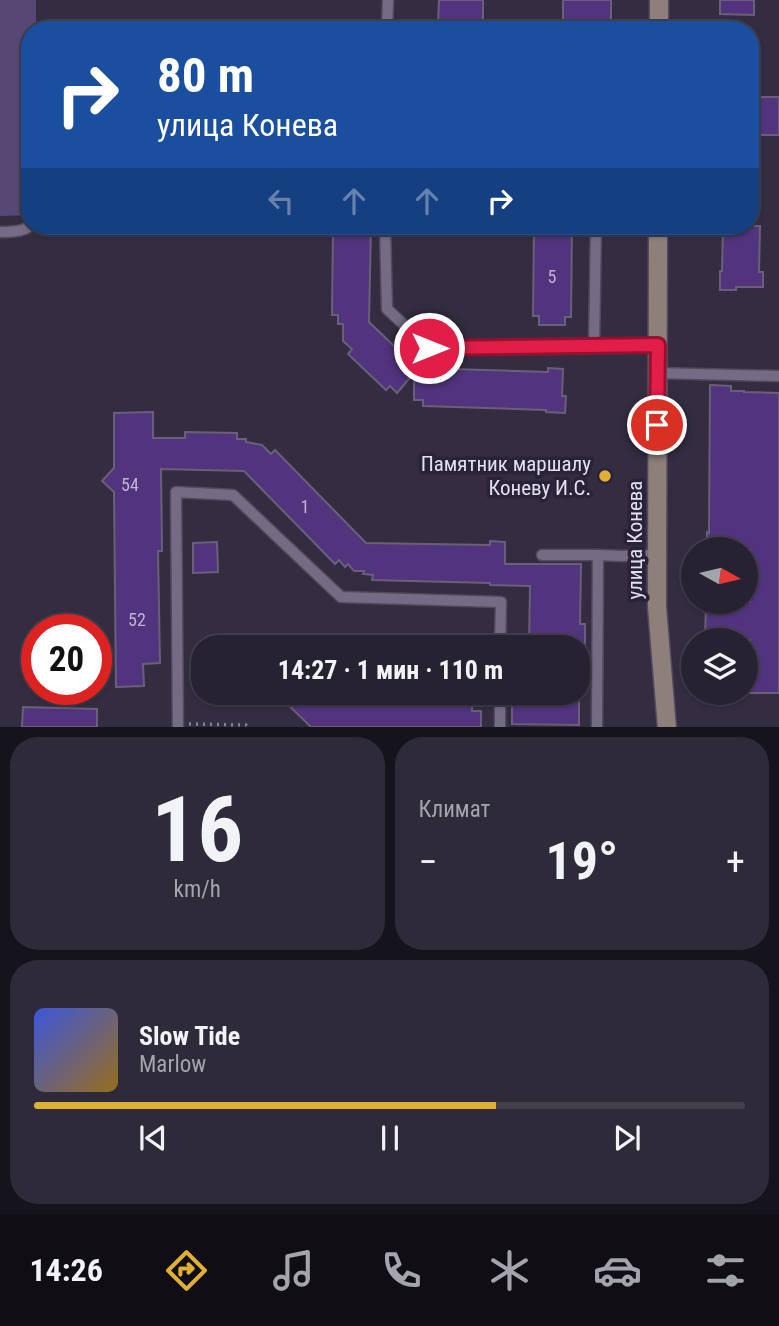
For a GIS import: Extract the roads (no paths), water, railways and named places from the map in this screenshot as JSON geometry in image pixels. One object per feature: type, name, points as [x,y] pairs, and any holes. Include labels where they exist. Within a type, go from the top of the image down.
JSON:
[{"type":"street","points":[[659,0],[659,21]]},
{"type":"street","name":"улица Конева","points":[[658,235],[657,607],[667,727]]},
{"type":"lane","points":[[387,21],[388,0]]},
{"type":"lane","points":[[0,232],[21,230]]},
{"type":"lane","points":[[385,235],[387,309],[429,348],[658,345]]},
{"type":"lane","points":[[594,347],[596,235]]},
{"type":"lane","points":[[657,373],[779,376]]},
{"type":"lane","points":[[178,726],[176,492],[233,495],[341,597],[501,602],[500,635]]},
{"type":"lane","points":[[542,555],[657,555]]},
{"type":"lane","points":[[597,727],[598,555]]},
{"type":"lane","points":[[500,705],[500,727]]},
{"type":"place","name":"Памятник маршалу Коневу И.С.","points":[[605,476]]}]
